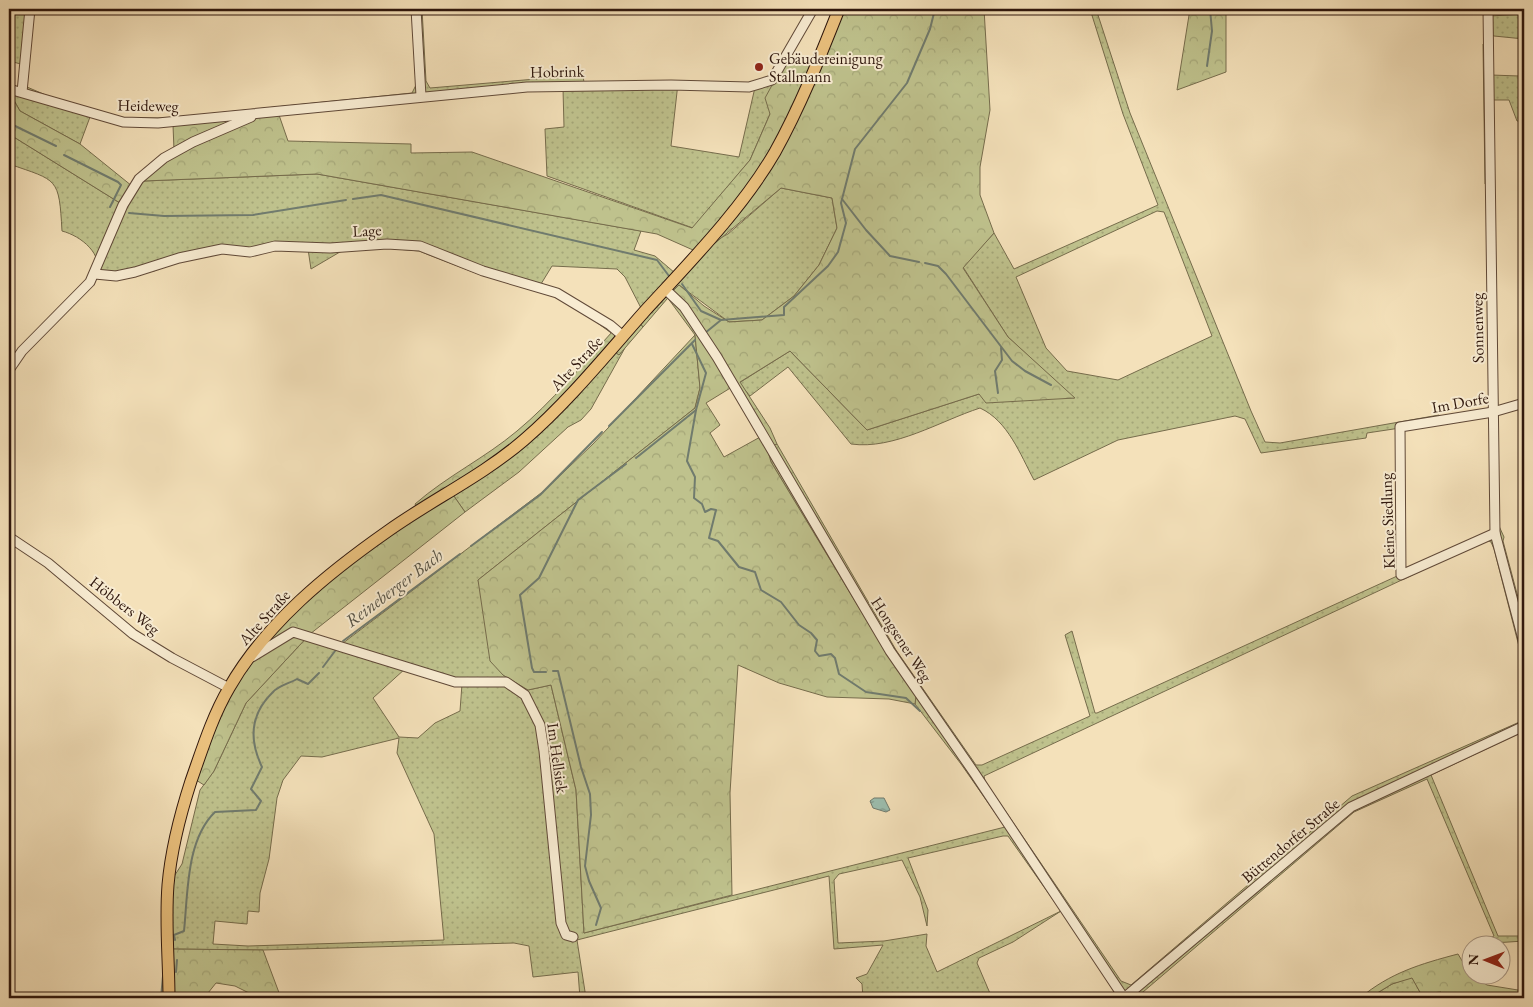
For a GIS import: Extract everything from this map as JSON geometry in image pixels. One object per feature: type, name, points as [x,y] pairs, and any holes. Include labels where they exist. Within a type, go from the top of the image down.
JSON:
[{"type":"main road","name":"Alte Straße","points":[[169,998],[167,908],[172,856],[197,763],[210,727],[229,688],[248,660],[298,602],[389,530],[484,471],[524,440],[623,336],[747,195],[775,151],[819,60],[839,9]]},
{"type":"street","points":[[22,92],[30,9]]},
{"type":"street","points":[[416,9],[421,96]]},
{"type":"street","name":"Hobrink","points":[[261,113],[528,87],[759,85],[772,80],[777,74],[813,9]]},
{"type":"street","name":"Sonnenweg","points":[[1488,9],[1495,533],[1524,643]]},
{"type":"street","name":"Heideweg","points":[[9,89],[123,122],[158,123],[261,113]]},
{"type":"street","points":[[9,370],[22,351],[90,282],[123,206],[139,179],[164,158],[194,142],[261,113]]},
{"type":"street","name":"Lage","points":[[95,274],[116,276],[179,258],[222,250],[250,252],[275,246],[330,248],[387,244],[420,246],[482,271],[557,293],[610,325],[623,336]]},
{"type":"street","name":"Hongsener Weg","points":[[665,289],[684,307],[717,357],[890,651],[975,774],[1124,998]]},
{"type":"street","name":"Im Dorfe","points":[[1400,427],[1493,412],[1524,403]]},
{"type":"street","name":"Kleine Siedlung","points":[[1400,427],[1401,575],[1495,533]]},
{"type":"street","name":"Höbbers Weg","points":[[9,537],[48,563],[133,634],[172,658],[229,688]]},
{"type":"street","name":"Alte Straße","points":[[248,660],[292,632],[416,669]]},
{"type":"street","name":"Im Hellsiek","points":[[416,669],[455,682],[506,682],[525,695],[534,709],[540,725],[544,751],[561,923],[566,935],[573,937]]},
{"type":"street","name":"Büttendorfer Straße","points":[[1124,998],[1351,807],[1524,726]]},
{"type":"green space","points":[[9,9],[32,9],[27,87],[48,96],[123,118],[168,118],[412,93],[416,85],[412,9],[422,9],[426,81],[430,88],[583,75],[584,83],[678,83],[671,146],[739,157],[756,83],[770,77],[777,70],[770,114],[750,160],[693,228],[547,176],[545,129],[564,127],[563,89],[541,89],[151,127],[90,117],[80,144],[20,111],[10,93],[18,89],[21,64],[9,61]]},
{"type":"green space","points":[[840,9],[984,9],[990,110],[980,167],[980,195],[994,233],[963,268],[1008,337],[1075,398],[986,403],[979,394],[867,430],[790,351],[740,382],[770,428],[777,444],[767,448],[771,462],[887,654],[916,696],[915,704],[889,699],[827,697],[779,683],[738,665],[730,793],[732,895],[584,933],[576,790],[551,685],[528,690],[503,675],[490,661],[478,580],[695,408],[700,388],[695,335],[667,297],[679,285],[704,306],[729,322],[762,320],[794,296],[819,265],[837,228],[832,198],[781,188],[702,254],[657,234],[317,174],[144,181],[138,178],[174,150],[173,125],[279,115],[288,141],[411,144],[411,153],[472,152],[692,228],[750,160],[770,114],[765,98],[788,56],[817,67]],"holes":[[[732,387],[762,436],[724,457],[710,433],[720,425],[706,403]]]},
{"type":"green space","points":[[1090,9],[1096,9],[1130,113],[1265,442],[1280,443],[1439,415],[1440,422],[1367,433],[1366,438],[1261,453],[1245,419],[1235,416],[1118,440],[1034,480],[1006,430],[990,414],[980,408],[900,439],[867,445],[851,444],[788,367],[750,396],[739,383],[790,351],[867,430],[979,394],[1074,398],[1008,337],[963,267],[994,233],[1014,269],[1158,205],[1123,114]],"holes":[[[1157,211],[1164,212],[1212,336],[1118,380],[1067,371],[1046,348],[1016,277]]]},
{"type":"green space","points":[[1190,9],[1226,9],[1226,72],[1177,90]]},
{"type":"green space","points":[[1524,14],[1524,39],[1494,36],[1491,34],[1490,16]]},
{"type":"green space","points":[[1483,44],[1491,44],[1491,75],[1519,76],[1524,50],[1524,121],[1517,121],[1509,100],[1491,100],[1493,184],[1485,184]]},
{"type":"green space","points":[[9,92],[20,111],[80,144],[132,186],[120,203],[9,134]]},
{"type":"green space","points":[[9,134],[120,203],[138,178],[144,181],[317,174],[641,231],[634,250],[655,256],[675,273],[697,250],[728,234],[781,188],[832,198],[837,228],[819,265],[794,296],[762,320],[729,322],[679,285],[643,327],[636,319],[618,338],[569,302],[555,295],[481,275],[419,251],[386,248],[345,249],[311,269],[308,249],[233,251],[182,259],[154,271],[117,279],[97,276],[97,260],[94,253],[76,237],[62,231],[59,200],[53,184],[47,178],[9,164]],"holes":[[[552,266],[617,269],[625,277],[641,308],[621,330],[541,284]]]},
{"type":"green space","points":[[636,319],[643,327],[619,355],[608,347],[523,438],[449,489],[465,512],[310,634],[246,703],[214,771],[204,785],[196,780],[218,717],[250,663],[300,604],[419,512],[415,504],[427,494],[492,450],[530,420],[555,396],[612,332],[618,338]]},
{"type":"green space","points":[[695,335],[700,388],[695,408],[478,580],[503,675],[528,690],[551,685],[576,790],[584,933],[1005,827],[961,764],[915,704],[916,696],[887,654],[771,462],[767,448],[777,444],[896,650],[976,765],[982,765],[1090,716],[1065,635],[1072,631],[1095,713],[1097,713],[1395,577],[1499,526],[1504,537],[1503,541],[1524,620],[1524,666],[1494,549],[1491,542],[1487,540],[984,776],[985,781],[1121,981],[1131,985],[1352,796],[1524,720],[1524,743],[1520,733],[1431,775],[1497,934],[1493,934],[1427,779],[1354,812],[1136,998],[1114,998],[1114,991],[1061,911],[1013,942],[979,958],[977,963],[992,998],[863,998],[862,984],[856,978],[867,974],[883,945],[834,949],[829,876],[577,940],[586,998],[580,998],[578,972],[533,977],[529,946],[514,943],[263,950],[165,949],[173,878],[182,864],[200,790],[214,771],[246,703],[310,634],[343,643],[545,490],[593,444]],"holes":[[[406,668],[462,684],[460,711],[435,723],[418,738],[399,737],[373,698]],[[399,738],[397,753],[434,834],[444,940],[248,946],[213,944],[215,921],[247,924],[248,911],[259,912],[260,893],[269,859],[277,798],[283,780],[301,756],[322,757]],[[1008,836],[1061,911],[937,972],[926,946],[927,934],[884,941],[838,943],[834,880],[839,874],[902,860],[920,897],[927,926],[928,910],[908,858]]]},
{"type":"green space","points":[[608,346],[619,355],[626,346],[591,409],[581,420],[568,427],[519,472],[465,512],[449,489],[498,456]]},
{"type":"green space","points":[[1510,936],[1524,936],[1524,941],[1510,942]]},
{"type":"green space","points":[[172,949],[263,950],[281,998],[259,998],[235,986],[216,983],[204,998],[173,998]]},
{"type":"green space","points":[[1458,954],[1460,957],[1460,984],[1485,984],[1524,991],[1524,998],[1445,998],[1441,992],[1421,994],[1412,978],[1392,984],[1369,998],[1360,998],[1371,989],[1394,976]]},
{"type":"green space","points":[[1412,977],[1421,994],[1407,998],[1369,998],[1392,984]]},
{"type":"water","points":[[874,798],[884,798],[890,810],[886,812],[873,808],[870,801]]},
{"type":"waterway","name":"Reineberger Bach","points":[[705,333],[721,320],[784,315],[784,307],[828,266],[838,252],[846,223],[841,203],[855,149],[907,83],[930,29],[935,9]]},
{"type":"waterway","points":[[1207,66],[1212,31],[1210,9]]},
{"type":"waterway","points":[[9,123],[56,146]]},
{"type":"waterway","points":[[64,155],[121,185],[110,207]]},
{"type":"waterway","points":[[353,199],[381,195],[657,260],[669,276]]},
{"type":"waterway","points":[[842,199],[866,230],[890,256],[919,262]]},
{"type":"waterway","points":[[129,213],[164,216],[253,215],[346,200]]},
{"type":"waterway","points":[[925,263],[938,266],[946,274],[1012,361],[1025,371],[1051,385]]},
{"type":"waterway","points":[[682,284],[701,311],[721,320]]},
{"type":"waterway","name":"Reineberger Bach","points":[[609,426],[695,340]]},
{"type":"waterway","points":[[636,458],[696,410],[706,373],[692,344]]},
{"type":"waterway","points":[[998,393],[995,371],[1002,360],[1001,348]]},
{"type":"waterway","points":[[696,410],[687,461],[695,477],[694,498],[702,504],[705,512],[711,509],[716,510],[709,538],[718,541],[739,567],[755,572],[761,590],[781,602],[799,625],[811,633],[817,640],[815,651],[819,656],[831,654],[835,658],[839,674],[866,692],[906,698],[920,711]]},
{"type":"waterway","name":"Reineberger Bach","points":[[471,546],[540,495],[602,432]]},
{"type":"waterway","points":[[546,672],[534,672],[532,668],[520,595],[539,578],[578,500],[626,464]]},
{"type":"waterway","name":"Reineberger Bach","points":[[343,641],[460,554]]},
{"type":"waterway","name":"Reineberger Bach","points":[[323,667],[335,651]]},
{"type":"waterway","points":[[553,671],[558,671],[581,767],[590,794],[591,815],[585,866],[589,881],[601,908],[596,925]]},
{"type":"waterway","name":"Reineberger Bach","points":[[175,940],[174,935],[184,931],[190,868],[198,837],[206,824],[215,812],[256,810],[261,801],[251,789],[262,767],[255,747],[254,737],[256,718],[260,709],[265,700],[278,688],[297,679],[308,684],[319,673]]},
{"type":"waterway","name":"Reineberger Bach","points":[[176,972],[177,960]]},
{"type":"waterway","name":"Reineberger Bach","points":[[161,998],[163,976]]},
{"type":"place","name":"Gebäudereinigung Stallmann","points":[[759,67]]}]
